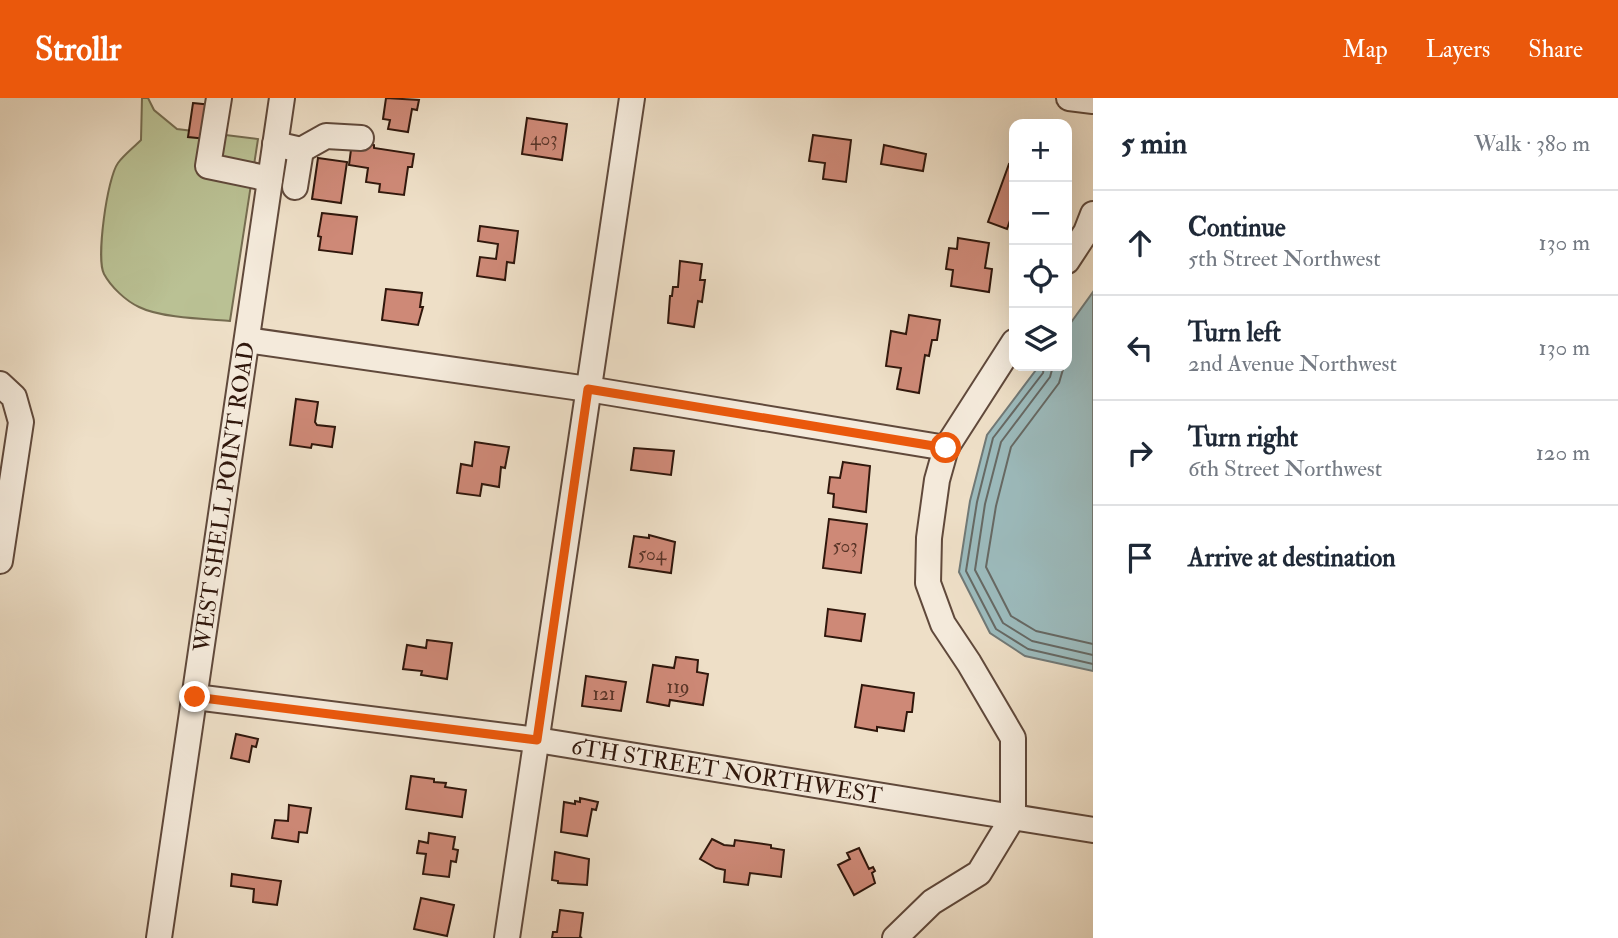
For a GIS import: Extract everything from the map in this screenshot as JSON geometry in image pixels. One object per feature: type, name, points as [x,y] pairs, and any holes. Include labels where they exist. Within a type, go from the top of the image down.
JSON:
[{"type":"street","points":[[219,98],[208,166],[270,179]]},
{"type":"street","name":"WEST SHELL POINT ROAD","points":[[159,938],[282,98]]},
{"type":"street","points":[[507,938],[632,98]]},
{"type":"street","points":[[1069,98],[1093,101]]},
{"type":"street","points":[[275,144],[301,150],[326,136],[361,138]]},
{"type":"street","points":[[295,187],[301,150]]},
{"type":"street","points":[[1072,253],[1086,232],[1093,214]]},
{"type":"street","points":[[247,340],[588,389],[946,448]]},
{"type":"street","points":[[895,938],[932,902],[979,873],[1013,817],[1013,738],[943,624],[928,583],[929,538],[937,480],[946,448],[1009,350]]},
{"type":"street","points":[[0,384],[14,397],[21,422],[0,561]]},
{"type":"street","name":"6TH STREET NORTHWEST","points":[[195,697],[537,740],[1093,830]]},
{"type":"green space","points":[[142,98],[148,98],[154,110],[177,129],[258,139],[230,321],[148,311],[124,297],[104,274],[102,236],[110,185],[118,163],[141,140]]},
{"type":"water","points":[[1093,292],[1093,671],[1025,656],[990,633],[959,572],[970,501],[987,435],[1035,371],[1072,371],[1072,321]]},
{"type":"building","points":[[386,98],[419,100],[417,110],[412,109],[408,132],[388,129],[390,120],[383,119]]},
{"type":"building","points":[[193,103],[212,105],[207,139],[188,137]]},
{"type":"building","points":[[527,118],[567,124],[562,160],[522,154]]},
{"type":"building","points":[[813,135],[851,140],[846,182],[823,179],[825,163],[809,161]]},
{"type":"building","points":[[352,142],[414,154],[412,167],[408,167],[404,195],[379,192],[380,184],[366,182],[368,168],[349,165]]},
{"type":"building","points":[[884,145],[926,154],[923,171],[881,164]]},
{"type":"building","points":[[318,158],[347,162],[341,203],[312,199]]},
{"type":"building","points":[[1009,164],[1007,229],[988,222]]},
{"type":"building","points":[[322,213],[357,217],[352,254],[319,250],[321,237],[318,236]]},
{"type":"building","points":[[480,226],[518,231],[514,263],[507,262],[505,280],[477,276],[480,257],[496,259],[498,244],[478,241]]},
{"type":"building","points":[[958,238],[989,243],[985,268],[992,269],[989,292],[951,286],[953,270],[946,269],[949,248],[957,249]]},
{"type":"building","points":[[680,261],[702,264],[700,280],[705,280],[694,327],[668,323],[670,296],[673,287],[678,287]]},
{"type":"building","points":[[386,289],[422,293],[420,307],[423,307],[418,325],[382,320]]},
{"type":"building","points":[[909,315],[940,320],[937,340],[932,340],[929,356],[925,355],[919,393],[897,389],[901,368],[886,366],[891,331],[906,334]]},
{"type":"building","points":[[296,399],[318,402],[315,422],[317,425],[335,427],[332,447],[290,445]]},
{"type":"building","points":[[475,442],[509,447],[505,468],[501,467],[499,487],[482,484],[480,496],[457,493],[461,464],[472,466]]},
{"type":"building","points":[[634,448],[674,451],[671,475],[631,470]]},
{"type":"building","points":[[843,462],[870,466],[866,512],[833,507],[834,494],[828,493],[830,477],[840,478]]},
{"type":"building","points":[[829,519],[867,524],[861,573],[823,568]]},
{"type":"building","points":[[649,535],[675,542],[671,573],[629,567],[634,536],[649,538]]},
{"type":"building","points":[[828,609],[865,614],[861,641],[825,636]]},
{"type":"building","points":[[427,640],[452,643],[447,679],[421,675],[422,671],[403,669],[407,645],[426,648]]},
{"type":"building","points":[[676,657],[698,660],[697,672],[708,674],[703,705],[670,700],[669,706],[647,702],[653,665],[674,668]]},
{"type":"building","points":[[586,676],[626,682],[621,711],[582,706]]},
{"type":"building","points":[[862,685],[914,693],[912,712],[907,712],[904,731],[877,727],[877,731],[855,727]]},
{"type":"building","points":[[236,734],[258,739],[256,747],[252,746],[249,762],[231,758]]},
{"type":"building","points":[[411,776],[434,779],[434,782],[446,783],[445,787],[466,790],[462,817],[406,809]]},
{"type":"building","points":[[580,798],[598,802],[596,810],[592,809],[587,836],[561,832],[564,802],[575,804],[575,801],[580,802]]},
{"type":"building","points":[[289,805],[311,808],[307,833],[299,832],[298,842],[272,838],[275,820],[288,821]]},
{"type":"building","points":[[429,833],[455,837],[453,849],[458,850],[456,862],[451,861],[449,877],[423,874],[426,854],[417,853],[419,841],[428,843]]},
{"type":"building","points":[[712,839],[724,845],[734,846],[735,840],[771,845],[771,848],[784,850],[781,877],[750,873],[748,885],[724,882],[725,870],[700,859]]},
{"type":"building","points":[[859,848],[869,869],[873,867],[875,871],[872,873],[875,883],[854,895],[838,865],[850,859],[847,853]]},
{"type":"building","points":[[555,852],[589,859],[587,885],[558,883],[552,880]]},
{"type":"building","points":[[232,874],[281,881],[277,905],[253,902],[254,889],[231,886]]},
{"type":"building","points":[[421,898],[454,905],[447,936],[414,929]]},
{"type":"building","points":[[560,910],[583,913],[582,938],[552,938],[553,932],[557,932]]},
{"type":"route","points":[[195,697],[537,740],[588,389],[946,448]]}]
